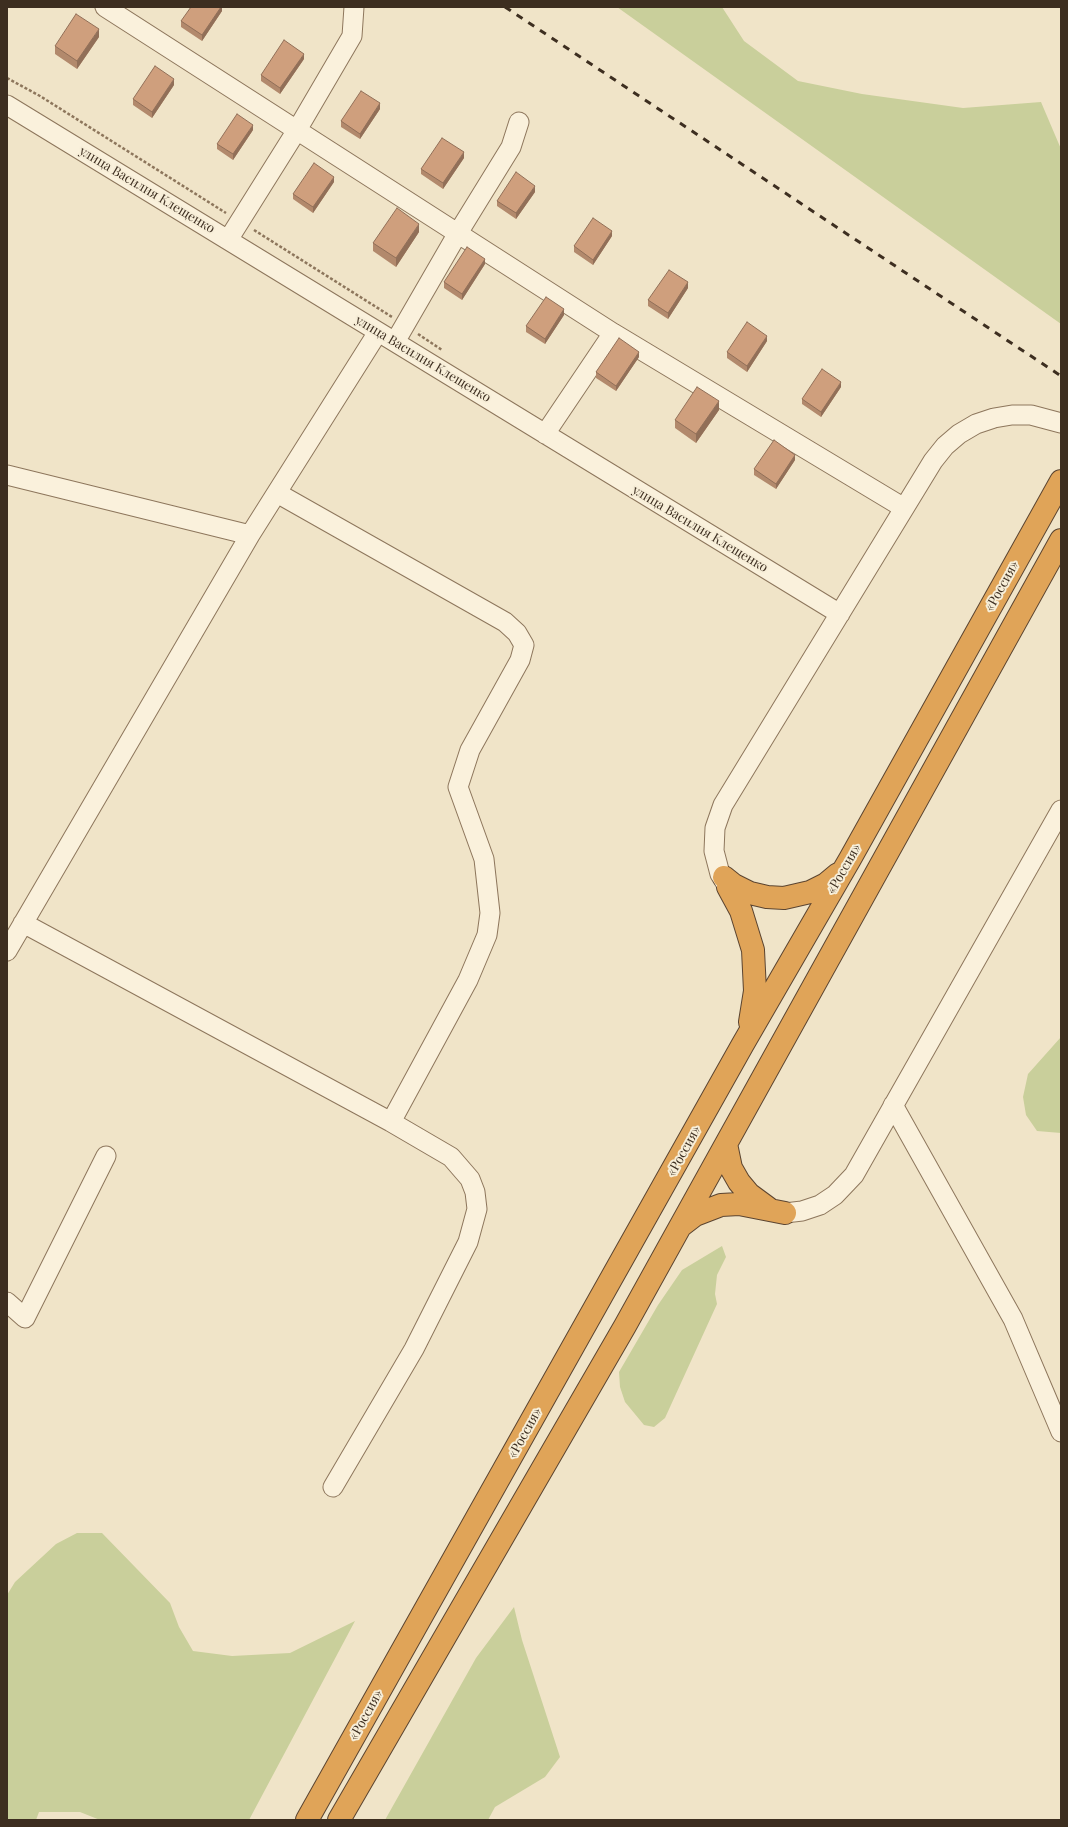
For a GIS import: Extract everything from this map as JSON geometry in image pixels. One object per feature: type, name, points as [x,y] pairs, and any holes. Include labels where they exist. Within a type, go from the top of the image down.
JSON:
[{"type":"highway","name":"«Россия»","points":[[306,1820],[743,1044],[850,859],[1061,481]]},
{"type":"highway","points":[[339,1820],[625,1326],[1061,540]]},
{"type":"highway","points":[[724,880],[750,893],[767,897],[784,898],[802,895],[826,884],[839,873],[850,859]]},
{"type":"highway","points":[[724,880],[746,924],[755,964],[754,1004],[743,1044]]},
{"type":"highway","points":[[726,1144],[731,1168],[744,1188],[762,1204],[784,1213]]},
{"type":"highway","points":[[681,1226],[695,1215],[721,1205],[739,1204],[784,1213]]},
{"type":"street","points":[[105,7],[613,333],[904,508]]},
{"type":"street","points":[[228,240],[297,130],[352,36],[354,7]]},
{"type":"street","name":"улица Василия Клещенко","points":[[7,105],[840,614]]},
{"type":"street","points":[[395,342],[458,233],[511,147],[519,122]]},
{"type":"street","points":[[7,951],[250,535],[378,332]]},
{"type":"street","points":[[545,434],[613,333]]},
{"type":"street","points":[[724,880],[714,851],[713,839],[723,805],[939,453],[952,440],[967,429],[985,421],[1012,415],[1041,416],[1061,423]]},
{"type":"street","points":[[7,475],[250,535]]},
{"type":"street","points":[[277,493],[505,622],[517,633],[524,645],[520,660],[470,750],[458,787],[484,859],[490,913],[487,935],[468,980],[391,1122]]},
{"type":"street","points":[[784,1213],[802,1211],[820,1204],[842,1189],[854,1175],[1061,810]]},
{"type":"street","points":[[23,922],[391,1122],[450,1157],[470,1179],[475,1192],[477,1209],[468,1242],[414,1348],[333,1487]]},
{"type":"street","points":[[893,1105],[1013,1319],[1061,1432]]},
{"type":"street","points":[[7,1302],[24,1318],[106,1156]]},
{"type":"green space","points":[[617,7],[722,7],[744,41],[798,81],[862,94],[963,108],[1041,102],[1061,149],[1061,324]]},
{"type":"green space","points":[[1061,1037],[1061,1133],[1037,1131],[1026,1115],[1023,1097],[1028,1074]]},
{"type":"green space","points":[[722,1246],[726,1257],[717,1275],[715,1294],[717,1304],[665,1418],[654,1427],[644,1425],[625,1402],[620,1387],[619,1372],[658,1305],[682,1270]]},
{"type":"green space","points":[[77,1533],[102,1533],[170,1603],[179,1627],[193,1651],[232,1656],[290,1653],[355,1621],[249,1820],[100,1820],[80,1812],[39,1812],[36,1820],[7,1820],[7,1595],[15,1582],[56,1544]]},
{"type":"green space","points":[[514,1607],[522,1640],[560,1757],[545,1777],[495,1807],[488,1820],[385,1820],[476,1658]]},
{"type":"building","points":[[191,7],[221,7],[202,35],[181,21]]},
{"type":"building","points":[[76,14],[99,29],[77,61],[55,46]]},
{"type":"building","points":[[284,40],[304,54],[280,88],[261,75]]},
{"type":"building","points":[[155,66],[174,79],[152,112],[133,99]]},
{"type":"building","points":[[361,91],[380,103],[360,134],[341,121]]},
{"type":"building","points":[[237,114],[253,125],[233,154],[217,144]]},
{"type":"building","points":[[442,138],[464,152],[443,183],[421,169]]},
{"type":"building","points":[[314,163],[334,177],[313,207],[293,194]]},
{"type":"building","points":[[516,172],[535,186],[516,213],[497,201]]},
{"type":"building","points":[[397,208],[419,224],[396,258],[373,243]]},
{"type":"building","points":[[593,218],[612,231],[593,260],[574,246]]},
{"type":"building","points":[[467,247],[485,259],[462,294],[444,282]]},
{"type":"building","points":[[669,270],[688,282],[668,313],[648,300]]},
{"type":"building","points":[[546,297],[564,309],[545,339],[526,326]]},
{"type":"building","points":[[747,322],[767,336],[747,366],[727,352]]},
{"type":"building","points":[[619,338],[639,352],[616,386],[596,372]]},
{"type":"building","points":[[822,369],[841,382],[821,412],[802,399]]},
{"type":"building","points":[[697,387],[719,401],[696,434],[675,420]]},
{"type":"building","points":[[774,440],[795,455],[776,484],[754,469]]},
{"type":"railway","points":[[505,7],[1061,376]]}]
